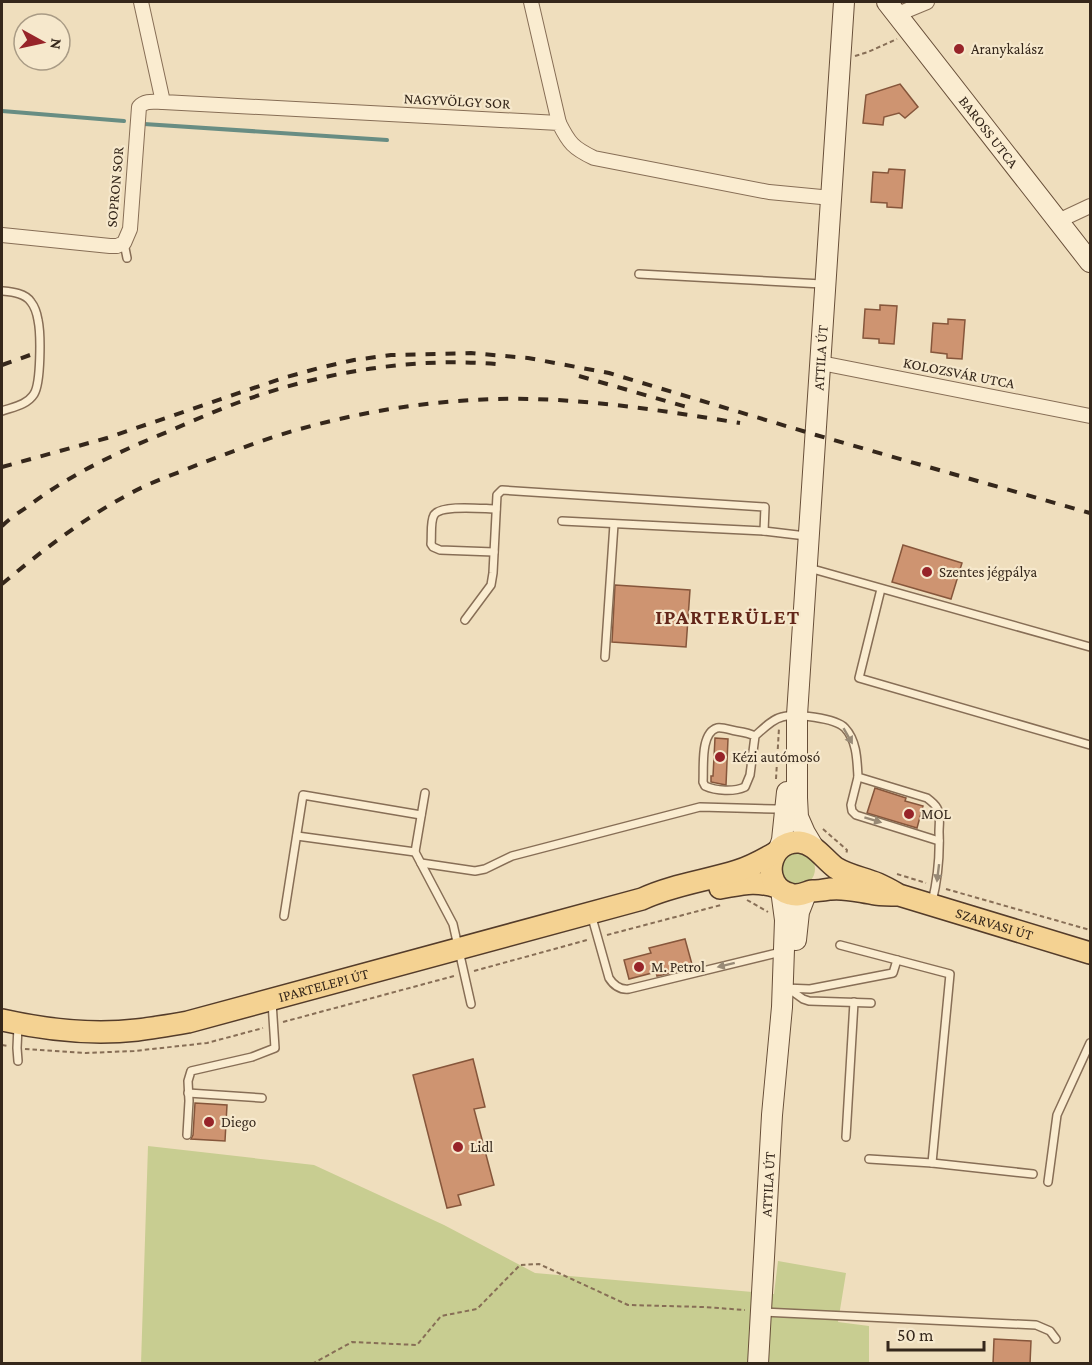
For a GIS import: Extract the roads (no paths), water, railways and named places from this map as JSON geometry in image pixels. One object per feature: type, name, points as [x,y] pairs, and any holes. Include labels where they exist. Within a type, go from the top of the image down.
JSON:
[{"type":"main road","name":"ATTILA ÚT","points":[[777,851],[782,840],[797,715],[844,2]]},
{"type":"main road","name":"BAROSS UTCA","points":[[893,8],[1090,262]]},
{"type":"main road","name":"ATTILA ÚT","points":[[797,715],[798,817],[816,851]]},
{"type":"main road","points":[[642,899],[658,891],[737,871],[762,861],[785,844],[793,842],[800,842],[816,851],[843,872],[879,884],[898,895]]},
{"type":"main road","points":[[777,851],[770,867],[773,881],[779,889]]},
{"type":"main road","points":[[808,893],[820,881],[823,874],[822,860],[816,851]]},
{"type":"main road","points":[[642,899],[662,899],[750,882],[767,884],[793,895],[842,888],[898,895]]},
{"type":"main road","name":"ATTILA ÚT","points":[[758,1364],[772,1115],[784,995],[785,920],[779,889]]},
{"type":"main road","name":"ATTILA ÚT","points":[[784,995],[793,972],[798,920],[808,893]]},
{"type":"main road","name":"SZARVASI ÚT","points":[[898,895],[934,895],[1090,953]]},
{"type":"main road","name":"IPARTELEPI ÚT","points":[[10,1022],[77,1031],[135,1030],[188,1022],[642,899]]},
{"type":"street","points":[[141,2],[163,102]]},
{"type":"street","points":[[531,2],[559,123],[566,138],[577,150],[594,158],[769,192],[832,198]]},
{"type":"street","points":[[893,8],[927,2]]},
{"type":"street","name":"SOPRON SOR","points":[[2,235],[110,246],[124,243],[130,229],[139,107],[146,102],[163,102]]},
{"type":"street","name":"NAGYVÖLGY SOR","points":[[163,102],[559,123]]},
{"type":"street","points":[[1058,221],[1090,206]]},
{"type":"street","name":"KOLOZSVÁR UTCA","points":[[821,363],[1090,416]]},
{"type":"lane","points":[[124,243],[127,258]]},
{"type":"lane","points":[[639,274],[827,284]]},
{"type":"lane","points":[[2,291],[20,294],[31,302],[37,312],[40,335],[39,383],[35,393],[25,403],[2,411]]},
{"type":"lane","points":[[465,620],[490,585],[497,495],[502,490],[765,507],[764,531]]},
{"type":"lane","points":[[494,552],[440,550],[431,544],[433,518],[438,511],[456,508],[496,509]]},
{"type":"lane","points":[[562,521],[764,531],[809,536]]},
{"type":"lane","points":[[605,657],[614,524]]},
{"type":"lane","points":[[807,567],[1090,647]]},
{"type":"lane","points":[[881,589],[859,678],[1090,745]]},
{"type":"lane","points":[[755,736],[723,728],[714,729],[706,739],[703,782],[705,786],[735,790],[745,787],[750,775],[755,736],[779,717],[797,715],[835,722],[841,724],[849,734],[856,753],[858,777],[851,805],[852,811],[856,815],[939,841]]},
{"type":"lane","points":[[858,777],[927,798],[933,802],[939,816],[939,870],[934,895]]},
{"type":"lane","points":[[425,794],[415,852],[453,924],[471,1004]]},
{"type":"lane","points":[[284,916],[303,795],[421,815]]},
{"type":"lane","points":[[421,862],[475,871],[485,870],[512,856],[700,807],[785,808]]},
{"type":"lane","points":[[297,836],[415,852]]},
{"type":"lane","points":[[591,913],[609,978],[614,985],[625,989],[783,952]]},
{"type":"lane","points":[[840,945],[950,974],[932,1163]]},
{"type":"lane","points":[[784,995],[893,973],[897,960]]},
{"type":"lane","points":[[784,995],[803,999],[871,1003]]},
{"type":"lane","points":[[187,1135],[188,1081],[191,1071],[252,1057],[275,1048],[272,999]]},
{"type":"lane","points":[[846,1137],[854,1002]]},
{"type":"lane","points":[[10,1022],[18,1061]]},
{"type":"lane","points":[[1048,1182],[1057,1115],[1090,1043]]},
{"type":"lane","points":[[188,1093],[262,1098]]},
{"type":"lane","points":[[868,1160],[932,1163],[1033,1174]]},
{"type":"lane","points":[[760,1312],[1036,1325],[1050,1331],[1056,1339]]},
{"type":"waterway","points":[[2,111],[124,121]]},
{"type":"waterway","points":[[144,124],[387,140]]},
{"type":"railway","points":[[2,467],[107,438],[319,368],[391,355],[471,353],[528,358],[609,373],[1090,513]]},
{"type":"railway","points":[[2,365],[30,355]]},
{"type":"railway","points":[[2,526],[61,484],[115,455],[219,410],[277,389],[339,374],[402,365],[465,362],[496,364]]},
{"type":"railway","points":[[579,376],[694,409]]},
{"type":"railway","points":[[2,584],[70,531],[106,507],[143,487],[263,441],[357,415],[445,402],[533,399],[663,411],[740,423]]},
{"type":"place","name":"Aranykalász","points":[[959,49]]},
{"type":"place","name":"Szentes jégpálya","points":[[927,572]]},
{"type":"place","name":"Kézi autómosó","points":[[720,757]]},
{"type":"place","name":"MOL","points":[[909,814]]},
{"type":"place","name":"M. Petrol","points":[[639,967]]},
{"type":"place","name":"Diego","points":[[209,1122]]},
{"type":"place","name":"Lidl","points":[[458,1147]]},
{"type":"district","name":"IPARTERÜLET","points":[[728,617]]}]
